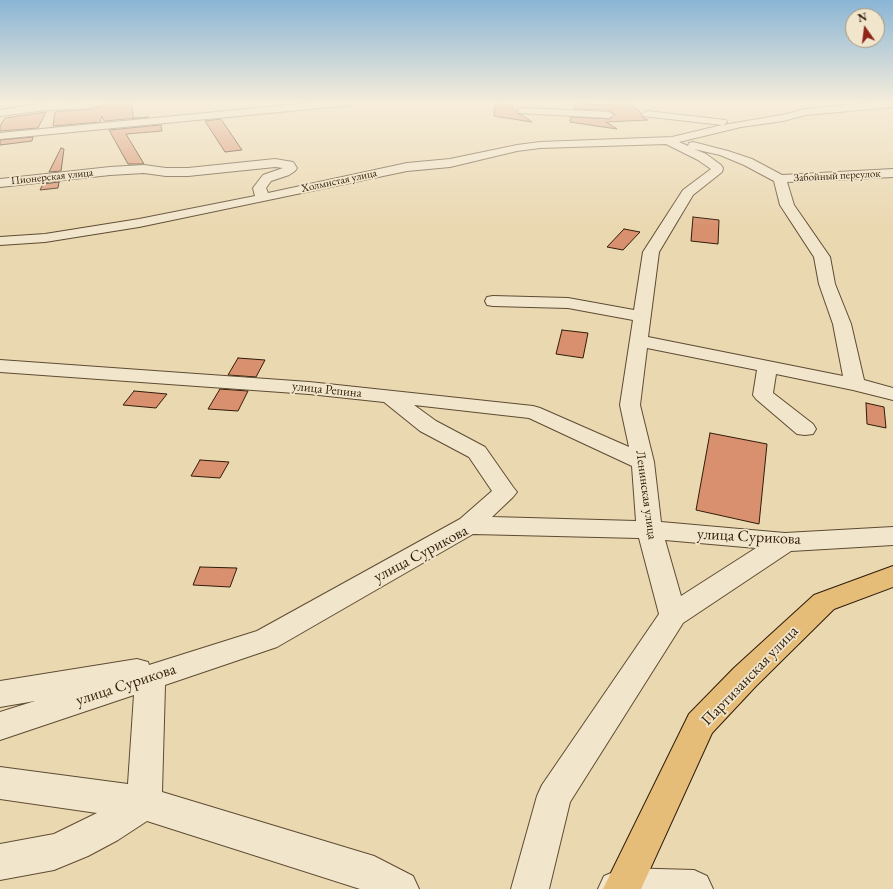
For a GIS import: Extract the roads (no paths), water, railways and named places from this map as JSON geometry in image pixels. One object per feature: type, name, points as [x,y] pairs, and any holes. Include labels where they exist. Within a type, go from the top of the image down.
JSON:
[{"type":"main road","name":"Партизанская улица","points":[[621,888],[700,724],[745,677],[824,602],[893,576]]},
{"type":"street","name":"Холмистая улица","points":[[0,241],[45,238],[139,223],[400,168],[450,163],[517,148],[540,145],[577,143]]},
{"type":"street","name":"Ленинская улица","points":[[671,143],[702,156],[717,168],[716,172],[688,193],[651,252],[640,341],[630,405],[643,462],[648,530],[673,615]]},
{"type":"street","points":[[678,143],[730,155],[748,162],[780,180],[787,205],[822,257],[827,284],[842,324],[855,384]]},
{"type":"street","name":"Пионерская улица","points":[[0,183],[110,171],[144,169],[166,172],[188,172],[275,163],[289,165],[291,168],[285,172],[266,178],[259,188],[263,198]]},
{"type":"street","name":"Забойный переулок","points":[[780,180],[893,173]]},
{"type":"street","points":[[493,301],[568,303],[643,317]]},
{"type":"street","points":[[640,341],[855,384],[893,394]]},
{"type":"street","name":"улица Репина","points":[[0,366],[309,388],[533,412],[643,462]]},
{"type":"street","points":[[767,366],[763,395],[805,429]]},
{"type":"street","points":[[389,396],[428,426],[477,452],[505,492],[469,526]]},
{"type":"street","name":"улица Сурикова","points":[[0,726],[267,639],[469,526],[648,530],[785,542],[893,536]]},
{"type":"street","points":[[530,889],[554,796],[673,615],[785,542]]},
{"type":"street","points":[[0,694],[195,662]]},
{"type":"street","points":[[144,803],[150,678]]},
{"type":"street","points":[[0,783],[144,803],[374,875],[400,889]]},
{"type":"street","points":[[0,862],[54,852],[106,828],[144,803]]},
{"type":"street","points":[[621,888],[694,889]]}]
